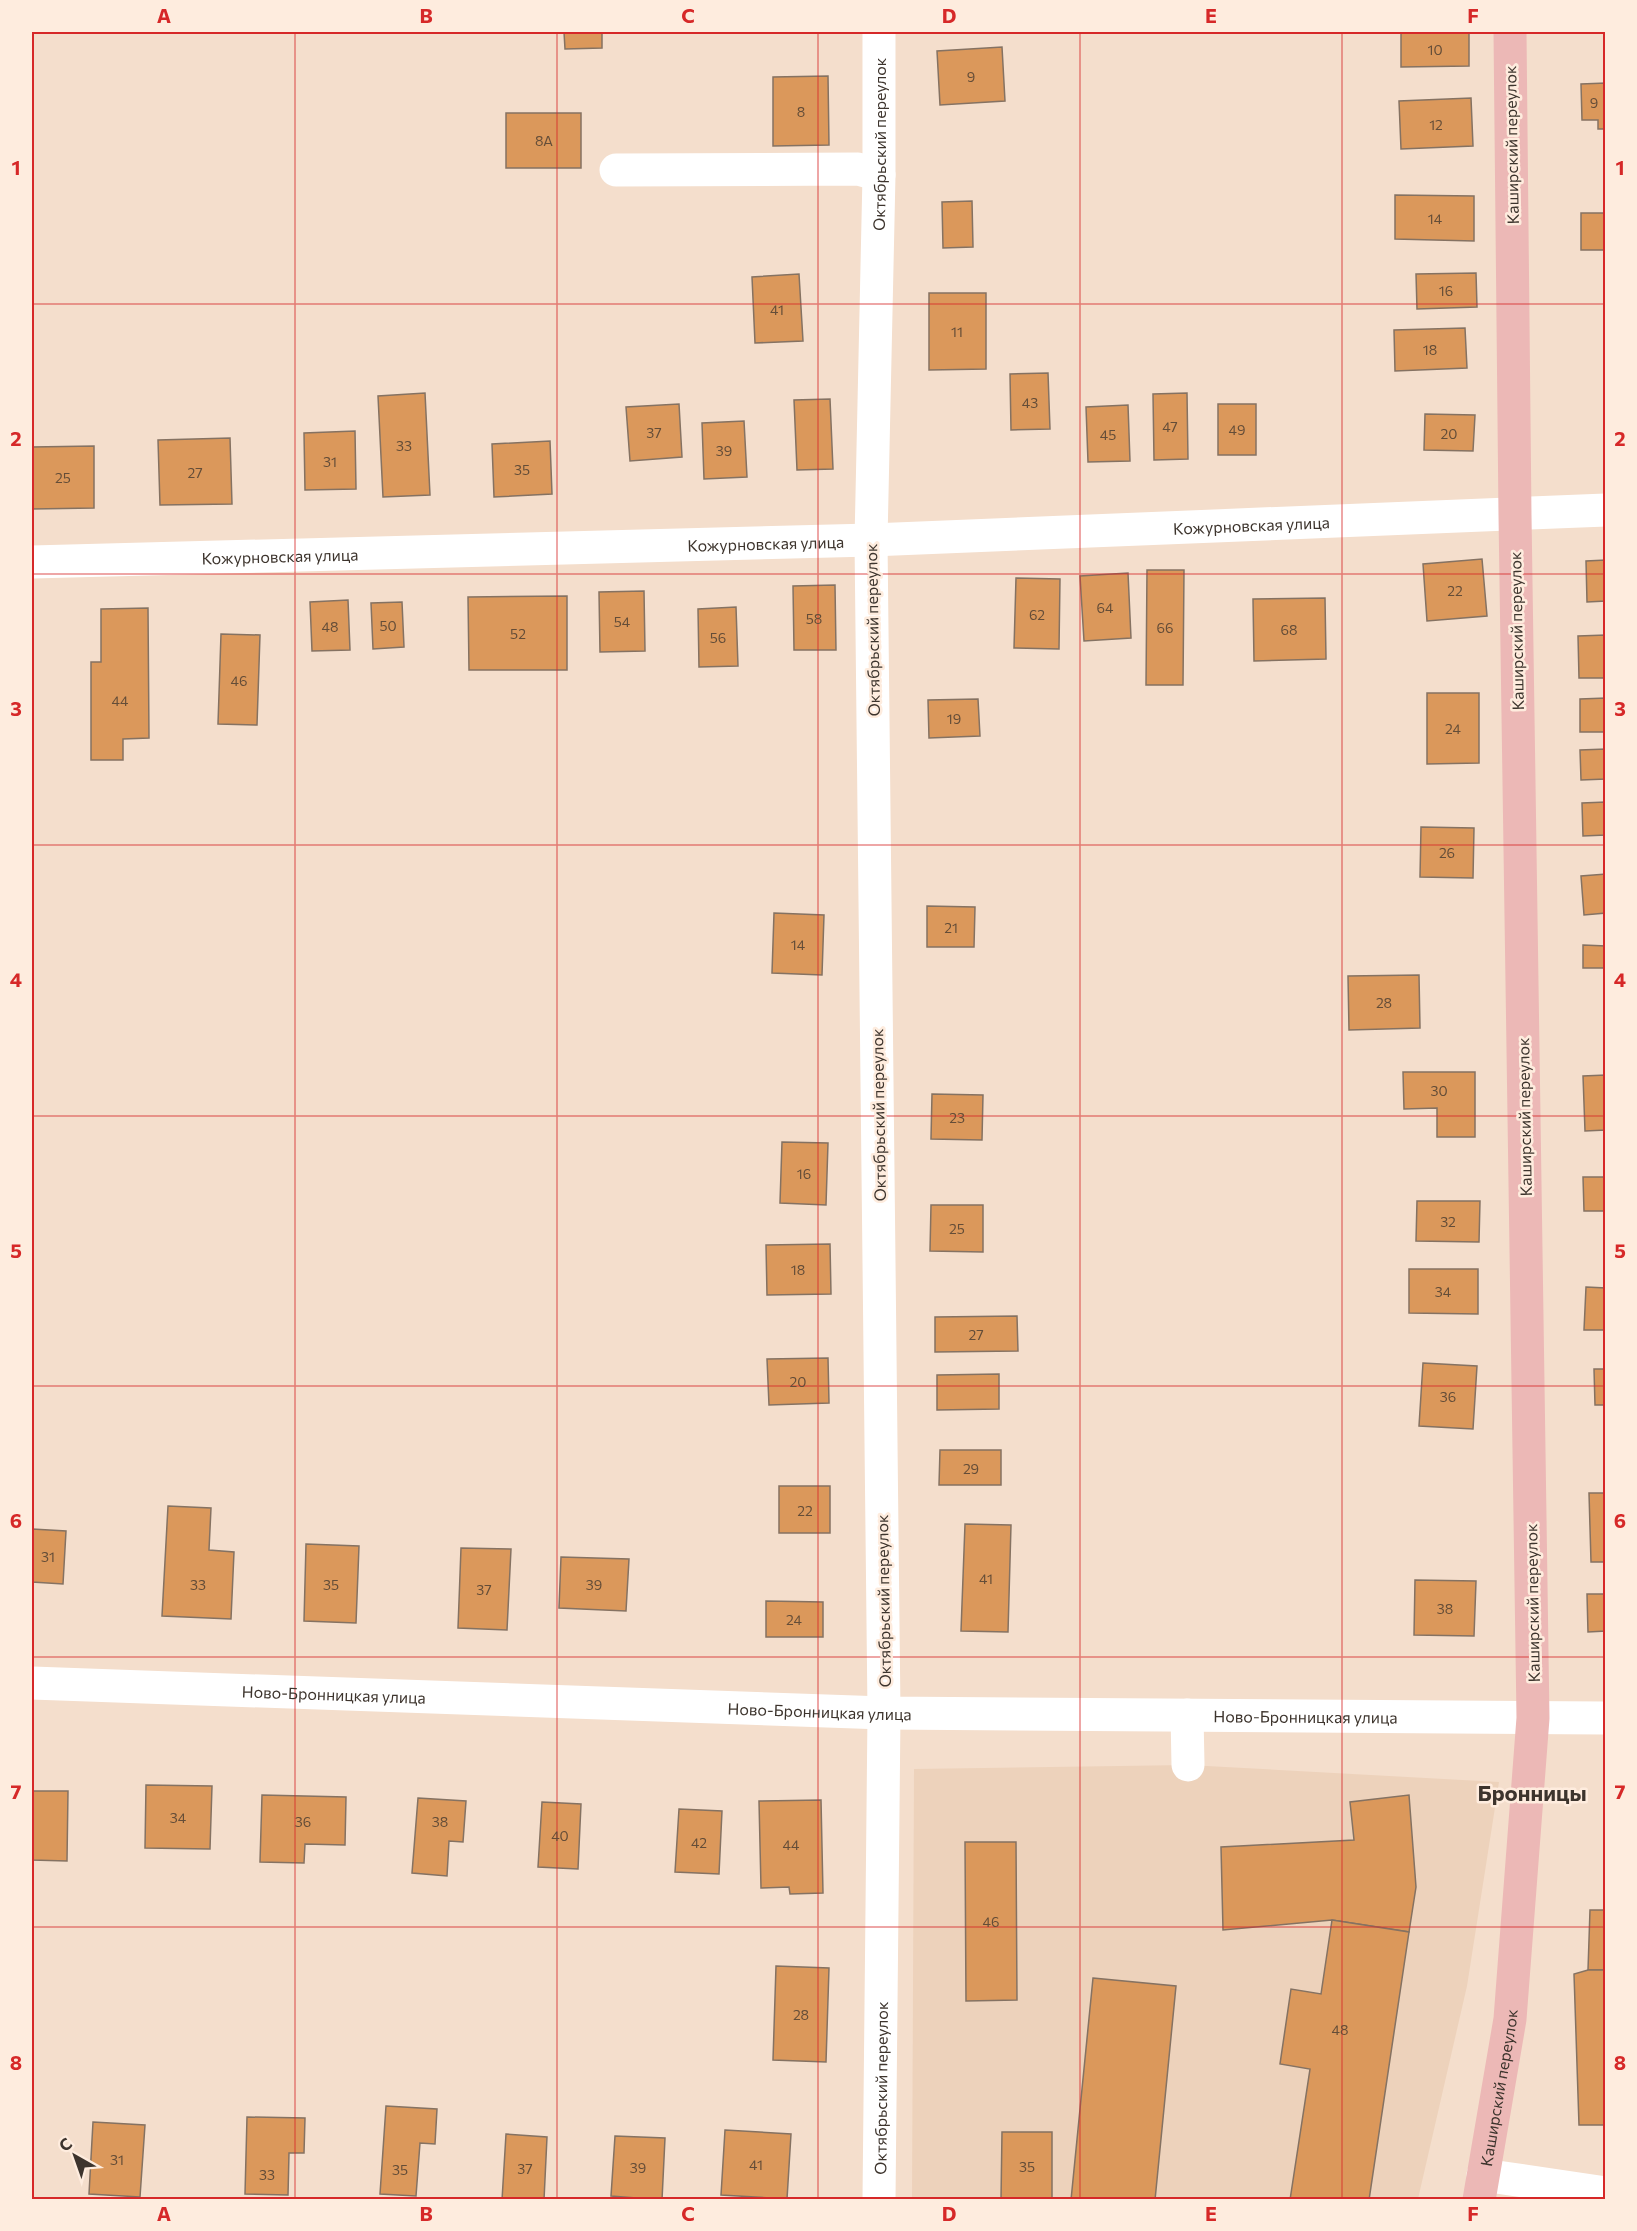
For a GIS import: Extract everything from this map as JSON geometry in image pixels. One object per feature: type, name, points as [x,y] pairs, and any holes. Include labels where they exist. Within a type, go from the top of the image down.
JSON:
[{"type":"main road","name":"Каширский переулок","points":[[1481,2187],[1510,2019],[1533,1718],[1510,32]]},
{"type":"street","name":"Октябрьский переулок","points":[[879,32],[879,174],[871,540],[885,1713],[879,2199]]},
{"type":"street","points":[[616,170],[858,169],[879,174]]},
{"type":"street","name":"Кожурновская улица","points":[[32,562],[871,540],[1605,510]]},
{"type":"street","name":"Ново-Бронницкая улица","points":[[32,1683],[885,1713],[1605,1718]]},
{"type":"street","points":[[1187,1715],[1188,1765]]},
{"type":"street","points":[[1481,2187],[1605,2193]]},
{"type":"shaded area","points":[[1188,1765],[1499,1782],[1467,1986],[1418,2199],[912,2200],[914,1769]]},
{"type":"building","points":[[564,32],[602,32],[602,48],[565,49]]},
{"type":"building","points":[[1401,32],[1469,32],[1469,66],[1401,67]]},
{"type":"building","points":[[1002,47],[1005,101],[940,105],[937,51]]},
{"type":"building","points":[[828,76],[829,145],[773,146],[773,77]]},
{"type":"building","points":[[1606,83],[1606,129],[1598,129],[1598,120],[1582,120],[1581,84]]},
{"type":"building","points":[[1471,98],[1473,146],[1401,149],[1399,101]]},
{"type":"building","points":[[506,113],[581,113],[581,168],[506,168]]},
{"type":"building","points":[[1395,195],[1474,196],[1474,241],[1395,239]]},
{"type":"building","points":[[972,201],[973,247],[943,248],[942,202]]},
{"type":"building","points":[[1581,213],[1606,213],[1606,250],[1581,250]]},
{"type":"building","points":[[1476,273],[1477,307],[1417,309],[1416,274]]},
{"type":"building","points":[[799,274],[803,341],[755,343],[752,277]]},
{"type":"building","points":[[929,293],[986,293],[986,369],[929,370]]},
{"type":"building","points":[[1465,328],[1467,368],[1395,371],[1394,330]]},
{"type":"building","points":[[1048,373],[1050,429],[1011,430],[1010,374]]},
{"type":"building","points":[[425,393],[430,495],[383,497],[378,396]]},
{"type":"building","points":[[1187,393],[1188,459],[1154,460],[1153,394]]},
{"type":"building","points":[[830,399],[833,469],[797,470],[794,400]]},
{"type":"building","points":[[679,404],[682,457],[630,461],[626,407]]},
{"type":"building","points":[[1218,404],[1256,404],[1256,455],[1218,455]]},
{"type":"building","points":[[1128,405],[1130,461],[1088,462],[1086,407]]},
{"type":"building","points":[[1425,414],[1475,415],[1473,451],[1424,450]]},
{"type":"building","points":[[744,421],[747,477],[704,479],[702,423]]},
{"type":"building","points":[[355,431],[356,489],[305,490],[304,433]]},
{"type":"building","points":[[230,438],[232,504],[160,505],[158,440]]},
{"type":"building","points":[[550,441],[552,494],[494,497],[492,444]]},
{"type":"building","points":[[94,446],[94,508],[32,509],[32,447]]},
{"type":"building","points":[[1482,559],[1487,616],[1427,621],[1423,564]]},
{"type":"building","points":[[1606,560],[1606,601],[1587,602],[1586,561]]},
{"type":"building","points":[[1147,570],[1184,570],[1183,685],[1146,685]]},
{"type":"building","points":[[1128,573],[1131,638],[1084,641],[1080,576]]},
{"type":"building","points":[[1016,578],[1060,579],[1059,649],[1014,648]]},
{"type":"building","points":[[835,585],[836,650],[794,650],[793,586]]},
{"type":"building","points":[[644,591],[645,651],[600,652],[599,592]]},
{"type":"building","points":[[567,596],[567,670],[469,670],[468,597]]},
{"type":"building","points":[[1325,598],[1326,659],[1254,661],[1253,599]]},
{"type":"building","points":[[348,600],[350,650],[312,651],[310,602]]},
{"type":"building","points":[[402,602],[404,647],[373,649],[371,603]]},
{"type":"building","points":[[736,607],[738,666],[699,667],[698,609]]},
{"type":"building","points":[[148,608],[149,738],[123,739],[123,760],[91,760],[91,662],[101,662],[101,609]]},
{"type":"building","points":[[221,634],[260,635],[257,725],[218,724]]},
{"type":"building","points":[[1606,635],[1606,678],[1579,678],[1578,636]]},
{"type":"building","points":[[1427,693],[1479,693],[1479,763],[1427,764]]},
{"type":"building","points":[[1606,698],[1606,732],[1580,732],[1580,699]]},
{"type":"building","points":[[978,699],[980,736],[929,738],[928,700]]},
{"type":"building","points":[[1606,749],[1606,779],[1581,780],[1580,750]]},
{"type":"building","points":[[1606,802],[1606,835],[1583,836],[1582,803]]},
{"type":"building","points":[[1421,827],[1474,828],[1473,878],[1420,877]]},
{"type":"building","points":[[1606,874],[1606,913],[1584,915],[1581,876]]},
{"type":"building","points":[[927,906],[975,907],[974,947],[927,947]]},
{"type":"building","points":[[774,913],[824,915],[822,975],[772,973]]},
{"type":"building","points":[[1583,945],[1606,946],[1606,968],[1583,968]]},
{"type":"building","points":[[1419,975],[1420,1028],[1349,1030],[1348,976]]},
{"type":"building","points":[[1403,1072],[1475,1072],[1475,1137],[1437,1137],[1437,1108],[1404,1109]]},
{"type":"building","points":[[1606,1075],[1606,1130],[1585,1131],[1583,1076]]},
{"type":"building","points":[[932,1094],[983,1095],[982,1140],[931,1139]]},
{"type":"building","points":[[782,1142],[828,1143],[826,1205],[780,1203]]},
{"type":"building","points":[[1583,1177],[1606,1177],[1606,1211],[1584,1211]]},
{"type":"building","points":[[1417,1201],[1480,1201],[1479,1242],[1416,1241]]},
{"type":"building","points":[[931,1205],[983,1205],[983,1252],[930,1251]]},
{"type":"building","points":[[830,1244],[831,1294],[767,1295],[766,1245]]},
{"type":"building","points":[[1409,1269],[1478,1269],[1478,1314],[1409,1313]]},
{"type":"building","points":[[1586,1287],[1606,1288],[1606,1330],[1584,1330]]},
{"type":"building","points":[[1017,1316],[1018,1351],[935,1352],[935,1317]]},
{"type":"building","points":[[828,1358],[829,1403],[769,1405],[767,1359]]},
{"type":"building","points":[[1423,1363],[1477,1366],[1473,1429],[1419,1426]]},
{"type":"building","points":[[1594,1369],[1606,1369],[1606,1405],[1595,1405]]},
{"type":"building","points":[[999,1374],[999,1409],[937,1410],[937,1375]]},
{"type":"building","points":[[940,1450],[1001,1450],[1001,1485],[939,1485]]},
{"type":"building","points":[[779,1486],[830,1486],[830,1533],[779,1533]]},
{"type":"building","points":[[1589,1493],[1606,1493],[1606,1562],[1591,1562]]},
{"type":"building","points":[[168,1506],[211,1508],[209,1550],[234,1552],[231,1619],[162,1616]]},
{"type":"building","points":[[965,1524],[1011,1525],[1008,1632],[961,1631]]},
{"type":"building","points":[[32,1529],[66,1531],[63,1584],[32,1582]]},
{"type":"building","points":[[306,1544],[359,1546],[356,1623],[304,1621]]},
{"type":"building","points":[[461,1548],[511,1549],[507,1630],[458,1628]]},
{"type":"building","points":[[561,1557],[629,1559],[626,1611],[559,1608]]},
{"type":"building","points":[[1415,1580],[1476,1581],[1474,1636],[1414,1635]]},
{"type":"building","points":[[1587,1594],[1606,1594],[1606,1631],[1588,1632]]},
{"type":"building","points":[[766,1601],[823,1602],[823,1637],[766,1637]]},
{"type":"building","points":[[146,1785],[212,1786],[210,1849],[145,1848]]},
{"type":"building","points":[[32,1791],[68,1791],[67,1861],[32,1860]]},
{"type":"building","points":[[262,1795],[346,1797],[345,1845],[305,1844],[304,1863],[260,1862]]},
{"type":"building","points":[[1409,1795],[1416,1887],[1409,1932],[1332,1920],[1223,1930],[1221,1847],[1354,1840],[1350,1802]]},
{"type":"building","points":[[418,1798],[466,1801],[463,1842],[449,1841],[447,1876],[412,1873]]},
{"type":"building","points":[[821,1800],[823,1893],[790,1894],[789,1887],[761,1888],[759,1801]]},
{"type":"building","points":[[542,1802],[581,1804],[578,1869],[538,1867]]},
{"type":"building","points":[[679,1809],[722,1811],[719,1874],[675,1872]]},
{"type":"building","points":[[965,1842],[1016,1842],[1017,2000],[966,2001]]},
{"type":"building","points":[[1590,1910],[1606,1910],[1606,1970],[1588,1970]]},
{"type":"building","points":[[1332,1920],[1409,1932],[1369,2200],[1290,2200],[1310,2069],[1280,2064],[1291,1989],[1321,1994]]},
{"type":"building","points":[[776,1966],[829,1968],[826,2062],[773,2060]]},
{"type":"building","points":[[1588,1970],[1606,1970],[1606,2125],[1579,2125],[1574,1974]]},
{"type":"building","points":[[1093,1978],[1176,1986],[1155,2200],[1071,2200]]},
{"type":"building","points":[[386,2106],[437,2109],[435,2144],[420,2143],[416,2196],[380,2194]]},
{"type":"building","points":[[247,2117],[305,2118],[304,2153],[289,2153],[288,2195],[245,2194]]},
{"type":"building","points":[[93,2122],[145,2125],[140,2197],[89,2194]]},
{"type":"building","points":[[725,2130],[791,2134],[787,2199],[721,2195]]},
{"type":"building","points":[[1002,2132],[1052,2132],[1052,2200],[1001,2200]]},
{"type":"building","points":[[506,2134],[547,2137],[544,2200],[502,2200]]},
{"type":"building","points":[[615,2136],[665,2138],[662,2200],[611,2196]]},
{"type":"district","name":"Бронницы","points":[[1532,1792]]}]
